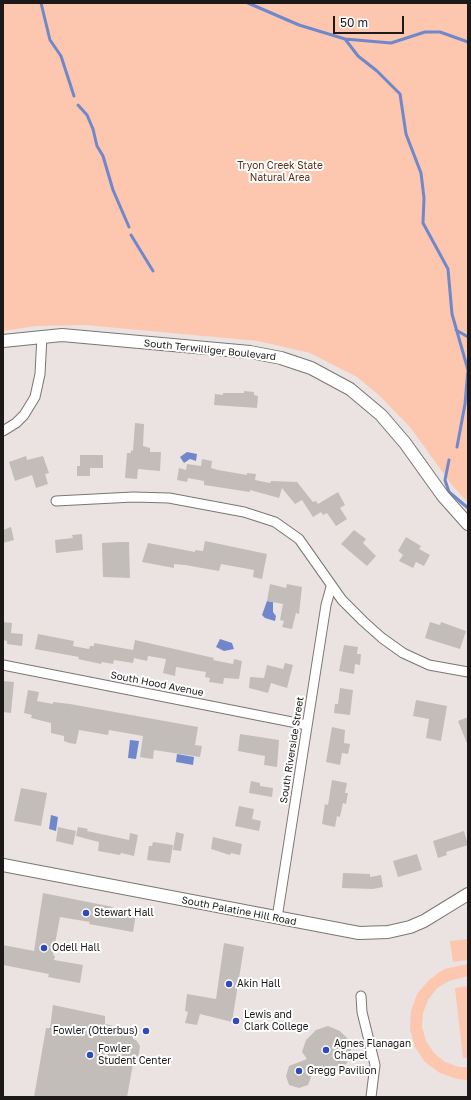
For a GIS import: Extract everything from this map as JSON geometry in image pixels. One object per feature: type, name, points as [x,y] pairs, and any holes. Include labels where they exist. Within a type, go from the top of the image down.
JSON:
[{"type":"main road","name":"South Terwilliger Boulevard","points":[[3,341],[62,335],[250,352],[281,358],[311,368],[350,389],[381,415],[404,443],[443,496],[468,524]]},
{"type":"main road","name":"South Palatine Hill Road","points":[[3,865],[367,934],[388,932],[424,921],[468,894]]},
{"type":"street","points":[[3,431],[16,423],[24,415],[35,397],[40,374],[42,336]]},
{"type":"street","points":[[56,501],[158,497],[184,499],[256,515],[275,522],[299,539],[331,587],[362,621],[403,653],[429,665],[468,672]]},
{"type":"street","name":"South Riverside Street","points":[[277,918],[326,605],[331,587]]},
{"type":"street","name":"South Hood Avenue","points":[[3,665],[307,725]]},
{"type":"street","points":[[361,996],[362,1012],[375,1065],[371,1097]]},
{"type":"green space","name":"Tryon Creek State Natural Area","points":[[3,3],[468,3],[468,503],[452,485],[410,427],[380,396],[357,377],[310,353],[258,341],[85,325],[36,326],[3,331]]},
{"type":"green space","points":[[468,939],[468,960],[453,962],[450,941]]},
{"type":"green space","points":[[468,964],[468,976],[449,981],[437,988],[428,1000],[423,1013],[422,1027],[426,1041],[434,1053],[445,1062],[459,1067],[468,1067],[468,1080],[457,1079],[440,1073],[425,1062],[415,1047],[410,1029],[411,1011],[417,994],[429,980],[444,969]]},
{"type":"green space","points":[[468,986],[468,1058],[463,1058],[455,988]]},
{"type":"water","points":[[187,452],[197,454],[196,461],[190,459],[184,463],[180,457]]},
{"type":"water","points":[[267,601],[273,602],[273,612],[276,616],[275,621],[265,618],[262,615]]},
{"type":"water","points":[[220,639],[232,643],[234,649],[224,651],[216,647]]},
{"type":"water","points":[[130,740],[139,741],[136,759],[128,758]]},
{"type":"water","points":[[177,754],[194,757],[193,765],[176,762]]},
{"type":"water","points":[[51,815],[58,817],[56,831],[49,829]]},
{"type":"building","points":[[244,391],[254,392],[254,395],[258,396],[257,408],[214,405],[215,394],[223,395],[223,393],[244,393]]},
{"type":"building","points":[[135,423],[144,424],[143,446],[150,448],[150,452],[161,452],[160,471],[138,469],[137,479],[125,478],[127,453],[131,453],[131,450],[133,451]]},
{"type":"building","points":[[80,455],[103,455],[103,468],[90,468],[90,476],[77,476],[77,466],[80,466]]},
{"type":"building","points":[[26,456],[27,460],[43,456],[49,473],[45,474],[48,484],[36,488],[32,475],[15,481],[9,462]]},
{"type":"building","points":[[202,459],[212,461],[211,468],[218,470],[247,475],[247,473],[256,474],[255,480],[270,483],[271,481],[297,482],[313,502],[316,501],[318,504],[338,492],[345,505],[340,508],[347,519],[336,526],[327,513],[323,515],[321,512],[313,517],[302,500],[295,504],[282,488],[279,498],[250,490],[250,492],[204,485],[204,481],[188,478],[187,482],[177,480],[179,468],[186,470],[187,464],[201,466]]},
{"type":"building","points":[[11,527],[14,540],[3,543],[3,530]]},
{"type":"building","points":[[354,530],[366,539],[363,543],[376,556],[367,566],[341,544]]},
{"type":"building","points":[[82,534],[83,550],[56,553],[55,540],[73,538],[72,535]]},
{"type":"building","points":[[406,537],[421,546],[419,549],[430,555],[424,566],[416,562],[413,568],[399,561],[403,555],[398,551]]},
{"type":"building","points":[[205,541],[267,554],[262,579],[253,577],[254,570],[221,564],[219,571],[174,564],[174,568],[142,562],[148,543],[195,552],[195,550],[203,551]]},
{"type":"building","points":[[129,542],[130,578],[103,577],[102,543]]},
{"type":"building","points":[[270,584],[286,588],[287,584],[302,587],[299,614],[296,613],[292,629],[282,627],[284,621],[280,620],[283,604],[267,601]]},
{"type":"building","points":[[3,622],[12,623],[11,633],[23,634],[22,646],[7,644],[7,641],[3,640]]},
{"type":"building","points":[[430,622],[440,625],[441,622],[466,631],[460,649],[425,638]]},
{"type":"building","points":[[38,634],[74,641],[73,646],[89,649],[90,646],[94,646],[94,643],[133,650],[135,640],[214,658],[213,660],[233,664],[234,659],[242,661],[239,679],[224,678],[223,684],[209,682],[210,678],[205,677],[206,672],[176,667],[175,676],[163,673],[166,659],[148,656],[147,661],[134,658],[133,663],[114,660],[113,664],[102,662],[101,664],[78,659],[79,657],[35,649]]},
{"type":"building","points":[[344,645],[358,647],[357,654],[361,654],[360,665],[355,664],[354,674],[339,671]]},
{"type":"building","points":[[285,663],[293,665],[287,688],[271,683],[268,693],[249,688],[250,677],[264,678],[267,665],[283,669]]},
{"type":"building","points":[[3,681],[14,682],[11,713],[3,712]]},
{"type":"building","points":[[340,688],[353,690],[350,715],[334,713],[335,704],[338,704]]},
{"type":"building","points":[[28,690],[39,692],[37,701],[53,704],[53,702],[70,704],[198,727],[195,745],[202,746],[200,757],[154,750],[153,759],[140,757],[143,736],[109,730],[108,735],[79,730],[76,744],[69,743],[64,741],[64,736],[51,733],[51,723],[31,718],[32,715],[24,713]]},
{"type":"building","points":[[416,700],[447,706],[441,741],[426,738],[429,719],[413,716]]},
{"type":"building","points":[[468,717],[468,746],[458,721]]},
{"type":"building","points":[[332,727],[345,730],[344,743],[350,744],[348,754],[342,753],[340,765],[326,762]]},
{"type":"building","points":[[240,734],[279,740],[277,767],[264,765],[265,756],[238,751]]},
{"type":"building","points":[[332,780],[347,783],[345,793],[348,793],[346,804],[343,803],[340,817],[337,816],[335,827],[322,824],[325,804],[328,805]]},
{"type":"building","points":[[251,781],[260,783],[260,786],[273,788],[272,797],[249,793]]},
{"type":"building","points":[[21,788],[47,793],[41,826],[14,821]]},
{"type":"building","points":[[239,806],[254,809],[252,819],[261,821],[259,831],[235,826]]},
{"type":"building","points":[[58,827],[76,831],[73,845],[56,841]]},
{"type":"building","points":[[78,827],[88,829],[87,831],[129,840],[130,833],[138,835],[134,856],[98,851],[99,842],[76,836]]},
{"type":"building","points":[[464,831],[468,845],[446,852],[447,855],[438,858],[433,841]]},
{"type":"building","points":[[176,832],[184,834],[181,851],[173,850]]},
{"type":"building","points":[[213,837],[242,844],[240,855],[231,853],[230,855],[211,849]]},
{"type":"building","points":[[153,842],[173,845],[170,863],[147,860],[149,846],[152,846]]},
{"type":"building","points":[[417,854],[422,870],[398,877],[393,861]]},
{"type":"building","points":[[343,873],[370,874],[370,877],[381,875],[383,887],[373,889],[342,888]]},
{"type":"building","points":[[43,893],[113,907],[112,909],[136,914],[133,932],[60,917],[53,955],[55,956],[54,960],[83,965],[80,983],[48,977],[49,974],[3,965],[3,945],[34,951]]},
{"type":"building","name":"Akin Hall","points":[[224,943],[244,947],[232,1022],[200,1014],[197,1025],[185,1023],[188,1012],[185,1011],[187,994],[216,999]]},
{"type":"building","name":"Fowler Student Center","points":[[53,1005],[105,1016],[105,1024],[135,1031],[133,1039],[136,1040],[140,1046],[137,1065],[133,1064],[127,1097],[34,1097],[46,1028],[50,1028]]},
{"type":"building","name":"Agnes Flanagan Chapel","points":[[328,1026],[340,1031],[348,1039],[351,1049],[347,1063],[334,1074],[325,1074],[314,1069],[308,1085],[299,1088],[289,1085],[286,1076],[289,1066],[307,1059],[302,1052],[306,1040],[316,1030]]},
{"type":"waterway","points":[[41,3],[50,40],[61,56],[74,96]]},
{"type":"waterway","points":[[248,3],[299,25],[345,39],[391,43],[425,32],[440,32],[468,42]]},
{"type":"waterway","points":[[345,39],[358,56],[377,71],[400,94],[406,134],[421,173],[424,198],[423,223],[448,269],[452,314],[468,370],[465,404],[457,447]]},
{"type":"waterway","points":[[78,105],[87,115],[93,129],[97,146],[103,156],[113,190],[129,227]]},
{"type":"waterway","points":[[131,235],[153,271]]},
{"type":"waterway","points":[[456,330],[468,337]]},
{"type":"waterway","points":[[449,460],[445,480],[449,492],[468,508]]},
{"type":"place","name":"Stewart Hall","points":[[86,913]]},
{"type":"place","name":"Odell Hall","points":[[44,948]]},
{"type":"place","name":"Akin Hall","points":[[229,984]]},
{"type":"place","name":"Lewis and Clark College","points":[[236,1021]]},
{"type":"place","name":"Fowler (Otterbus)","points":[[146,1031]]},
{"type":"place","name":"Agnes Flanagan Chapel","points":[[326,1050]]},
{"type":"place","name":"Fowler Student Center","points":[[90,1055]]},
{"type":"place","name":"Gregg Pavilion","points":[[299,1071]]}]
